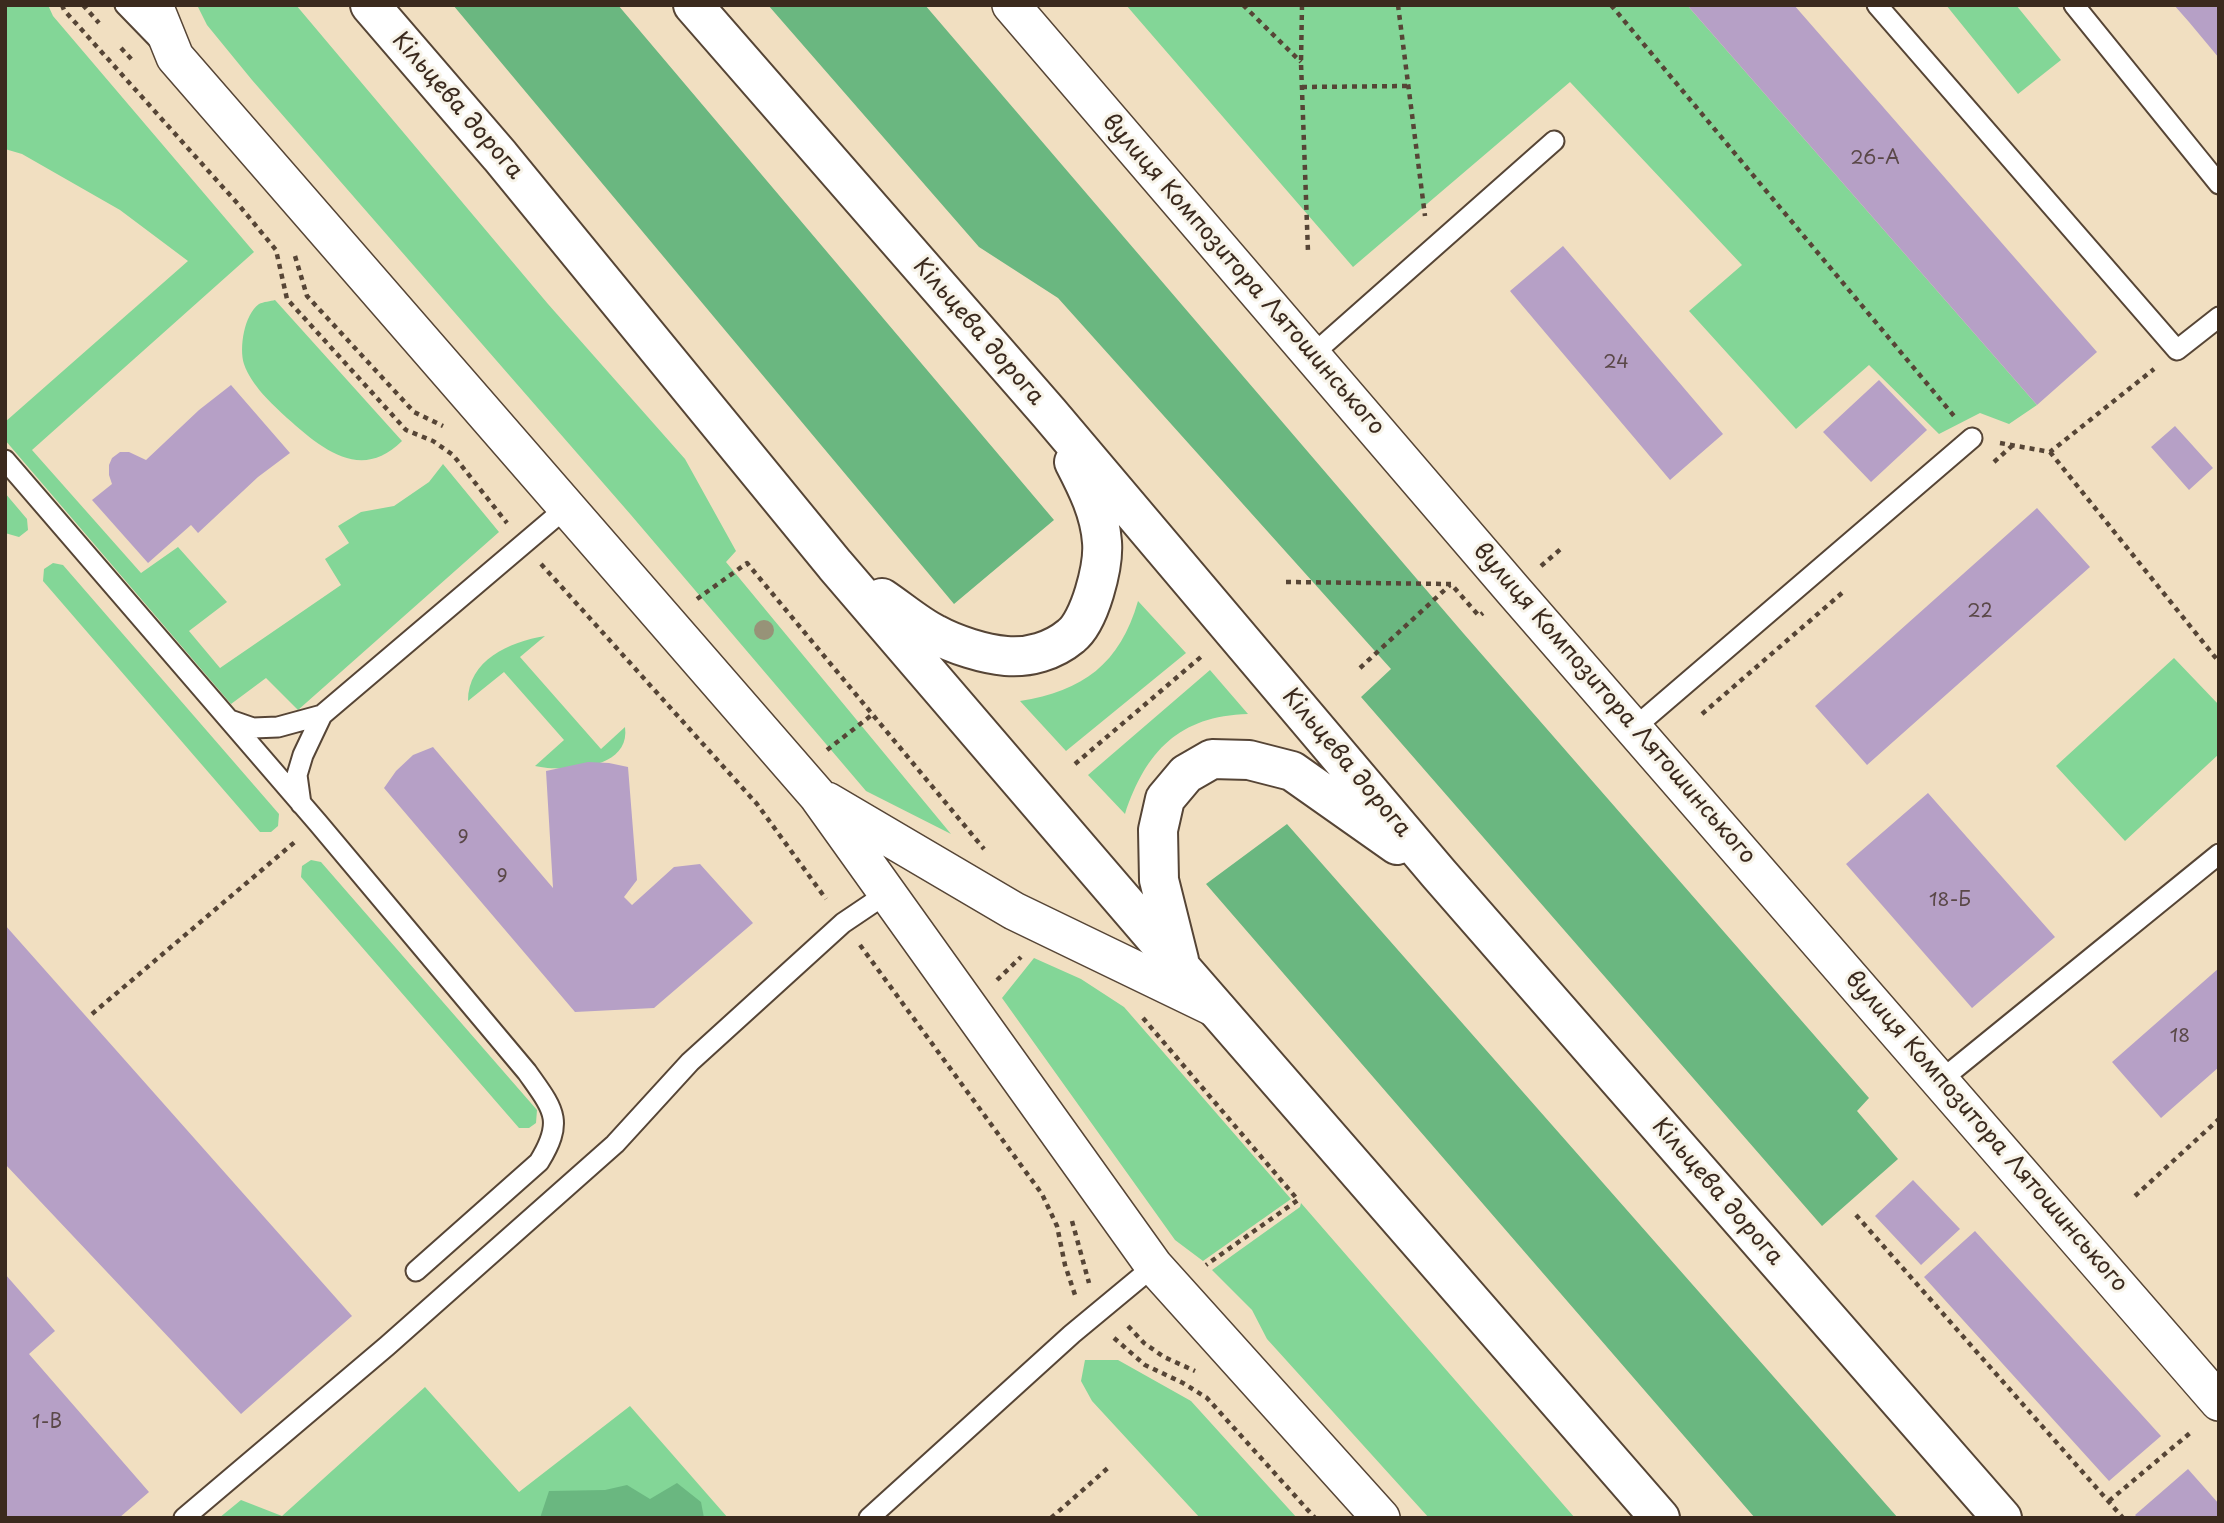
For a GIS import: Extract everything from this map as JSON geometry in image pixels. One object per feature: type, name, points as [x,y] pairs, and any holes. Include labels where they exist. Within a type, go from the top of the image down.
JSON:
[{"type":"highway","name":"Кільцева дорога","points":[[370,5],[500,156],[835,565],[1181,968],[1660,1518]]},
{"type":"highway","name":"Кільцева дорога","points":[[693,5],[1049,413],[1439,874],[2002,1518]]},
{"type":"highway","points":[[835,565],[936,635],[973,649],[1007,656],[1040,654],[1072,636],[1087,612],[1098,578],[1102,543],[1091,495],[1049,413]]},
{"type":"highway","points":[[1181,968],[1159,880],[1158,830],[1165,799],[1186,774],[1212,759],[1249,760],[1292,771],[1439,874]]},
{"type":"street","points":[[154,5],[176,57],[817,795],[1154,1266],[1381,1518]]},
{"type":"street","name":"вулиця Композитора Лятошинського","points":[[1011,5],[1513,590],[2219,1402]]},
{"type":"street","points":[[817,795],[1014,911],[1218,1010]]},
{"type":"lane","points":[[125,5],[176,57]]},
{"type":"lane","points":[[1877,5],[2177,350],[2219,317]]},
{"type":"lane","points":[[2074,5],[2219,184]]},
{"type":"lane","points":[[1312,355],[1554,141]]},
{"type":"lane","points":[[1634,728],[1972,438]]},
{"type":"lane","points":[[5,460],[301,804],[527,1072],[550,1104],[554,1133],[539,1162],[416,1271]]},
{"type":"lane","points":[[301,804],[297,775],[303,755],[323,715],[567,507]]},
{"type":"lane","points":[[226,718],[253,729],[278,727],[323,715]]},
{"type":"lane","points":[[1941,1080],[2219,854]]},
{"type":"lane","points":[[184,1518],[387,1346],[615,1144],[690,1062],[843,923],[886,894]]},
{"type":"lane","points":[[869,1518],[1072,1334],[1154,1266]]},
{"type":"path","points":[[62,5],[276,250],[287,299],[406,430],[433,441],[453,455],[523,544],[757,804],[1042,1194],[1057,1226],[1065,1265],[1076,1296]]},
{"type":"path","points":[[83,5],[101,25]]},
{"type":"path","points":[[1243,5],[1301,63]]},
{"type":"path","points":[[1302,5],[1301,63],[1308,252]]},
{"type":"path","points":[[1398,5],[1429,251]]},
{"type":"path","points":[[1611,5],[1972,438],[2050,452],[2219,662]]},
{"type":"path","points":[[119,45],[137,65]]},
{"type":"path","points":[[1302,87],[1409,86]]},
{"type":"path","points":[[292,245],[307,296],[414,412],[450,430]]},
{"type":"path","points":[[2050,452],[2177,350]]},
{"type":"path","points":[[1286,582],[1451,584],[1479,616],[1563,547]]},
{"type":"path","points":[[695,600],[747,564],[982,844]]},
{"type":"path","points":[[1360,668],[1451,584]]},
{"type":"path","points":[[1075,764],[1202,656]]},
{"type":"path","points":[[824,752],[873,714]]},
{"type":"path","points":[[92,1014],[317,823]]},
{"type":"path","points":[[1138,1013],[1298,1200],[1199,1270]]},
{"type":"path","points":[[2135,1196],[2219,1119]]},
{"type":"path","points":[[1069,1213],[1090,1285],[1144,1343],[1164,1357],[1203,1377]]},
{"type":"path","points":[[1856,1215],[2123,1518]]},
{"type":"path","points":[[1113,1338],[1145,1365],[1207,1398],[1315,1518]]},
{"type":"path","points":[[2109,1502],[2190,1433]]},
{"type":"path","points":[[1051,1518],[1109,1467]]},
{"type":"green space","points":[[5,5],[48,5],[53,16],[254,252],[32,450],[141,573],[178,547],[227,602],[189,631],[220,668],[341,585],[325,559],[349,543],[338,526],[361,512],[394,506],[429,482],[443,464],[499,532],[298,710],[266,678],[231,704],[5,440],[5,422],[188,261],[120,210],[22,154],[5,149]]},
{"type":"green space","points":[[197,5],[296,5],[548,304],[685,459],[736,551],[726,562],[951,834],[866,791],[631,515],[252,80],[207,25]]},
{"type":"green space","points":[[453,5],[618,5],[1054,520],[954,604]]},
{"type":"green space","points":[[768,5],[925,5],[1464,634],[1869,1098],[1857,1111],[1898,1159],[1822,1226],[1361,697],[1391,669],[1058,298],[979,247]]},
{"type":"green space","points":[[1126,5],[1687,5],[2037,405],[2009,424],[1980,413],[1939,434],[1869,365],[1796,429],[1689,311],[1742,265],[1570,82],[1353,267]]},
{"type":"green space","points":[[1946,5],[2016,5],[2061,60],[2018,94]]},
{"type":"green space","points":[[275,300],[402,441],[387,453],[372,459],[357,460],[342,456],[314,440],[262,394],[244,364],[243,341],[246,324],[254,309],[259,304]]},
{"type":"green space","points":[[5,493],[27,519],[28,530],[19,537],[5,533]]},
{"type":"green space","points":[[53,563],[63,565],[279,814],[278,826],[271,832],[260,832],[43,581],[44,569]]},
{"type":"green space","points":[[1138,601],[1186,653],[1066,751],[1020,701],[1062,690],[1096,671],[1121,642]]},
{"type":"green space","points":[[545,636],[520,657],[601,749],[625,727],[624,742],[607,760],[577,768],[535,766],[564,740],[504,672],[468,701],[475,674],[493,655],[518,643]]},
{"type":"green space","points":[[2174,658],[2219,705],[2219,754],[2125,841],[2056,766]]},
{"type":"green space","points":[[1210,670],[1248,714],[1224,716],[1203,722],[1168,741],[1143,772],[1125,814],[1088,775]]},
{"type":"green space","points":[[1287,824],[1898,1518],[1755,1518],[1206,884]]},
{"type":"green space","points":[[311,860],[321,862],[537,1110],[536,1123],[529,1128],[519,1128],[301,877],[302,866]]},
{"type":"green space","points":[[1034,958],[1081,979],[1124,1007],[1291,1199],[1203,1261],[1175,1240],[1002,998]]},
{"type":"green space","points":[[1301,1203],[1575,1518],[1429,1518],[1267,1339],[1252,1310],[1212,1270],[1300,1207]]},
{"type":"green space","points":[[1085,1360],[1118,1360],[1191,1401],[1297,1518],[1200,1518],[1092,1401],[1081,1381]]},
{"type":"green space","points":[[425,1387],[519,1492],[630,1406],[728,1518],[219,1518],[241,1500],[282,1516]]},
{"type":"green space","points":[[677,1483],[701,1502],[704,1518],[540,1518],[549,1491],[605,1490],[627,1485],[650,1499]]},
{"type":"building","points":[[1687,5],[1794,5],[2097,352],[2037,405]]},
{"type":"building","points":[[2174,5],[2219,5],[2219,58],[2189,22]]},
{"type":"building","points":[[1563,246],[1723,434],[1670,480],[1510,291]]},
{"type":"building","points":[[1879,380],[1927,430],[1871,482],[1823,432]]},
{"type":"building","points":[[231,385],[290,453],[258,477],[198,533],[191,525],[148,563],[92,500],[112,484],[109,465],[112,458],[120,452],[129,452],[146,460],[199,410]]},
{"type":"building","points":[[2175,426],[2213,468],[2189,490],[2151,447]]},
{"type":"building","points":[[2037,508],[2090,567],[1867,765],[1815,706]]},
{"type":"building","points":[[433,747],[553,888],[546,771],[588,762],[628,767],[637,880],[624,897],[632,905],[674,867],[700,864],[753,923],[654,1008],[575,1012],[384,788],[396,771],[413,755]]},
{"type":"building","points":[[1928,793],[2055,937],[1972,1008],[1846,864]]},
{"type":"building","points":[[5,925],[352,1316],[241,1414],[5,1164]]},
{"type":"building","points":[[2219,968],[2219,1067],[2161,1118],[2112,1062]]},
{"type":"building","points":[[1913,1180],[1960,1229],[1921,1265],[1875,1216]]},
{"type":"building","points":[[1975,1231],[2161,1436],[2109,1481],[1924,1277]]},
{"type":"building","points":[[5,1274],[55,1331],[29,1354],[149,1492],[119,1518],[5,1518]]},
{"type":"building","points":[[2188,1469],[2219,1504],[2219,1518],[2138,1518],[2135,1515]]}]
